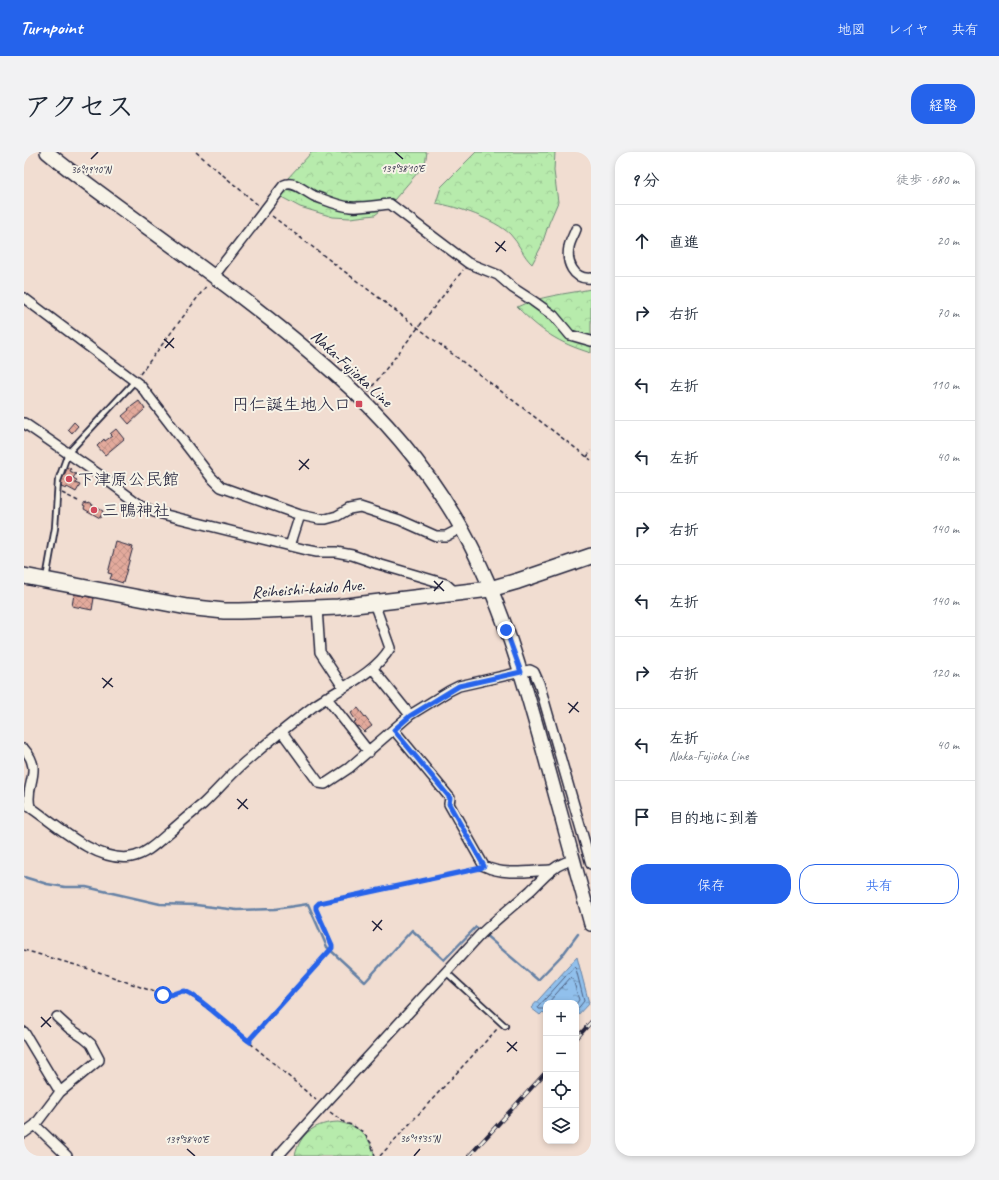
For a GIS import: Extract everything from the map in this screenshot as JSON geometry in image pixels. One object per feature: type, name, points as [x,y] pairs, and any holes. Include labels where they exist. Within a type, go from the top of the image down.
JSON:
[{"type":"main road","name":"Naka-Fujioka Line","points":[[47,152],[265,316],[314,355],[362,400],[397,436],[416,460],[461,528],[479,562],[490,589],[521,672],[591,924]]},
{"type":"main road","name":"Reiheishi-kaido Ave.","points":[[24,576],[146,600],[207,610],[240,611],[317,608],[374,603],[490,589],[591,556]]},
{"type":"street","points":[[213,277],[264,210],[287,183],[309,194],[350,207],[390,204],[468,263],[498,276],[554,316],[570,335],[591,341]]},
{"type":"street","points":[[576,229],[569,247],[569,263],[575,273],[581,277],[591,278]]},
{"type":"street","points":[[24,298],[135,381],[145,391],[211,478],[222,487],[300,515],[319,520],[337,516],[349,509],[360,507],[400,520],[436,536],[446,536],[461,528]]},
{"type":"street","points":[[24,424],[68,453],[139,504],[154,512],[317,552],[336,552],[352,555],[442,582],[456,593]]},
{"type":"street","points":[[290,546],[300,515]]},
{"type":"street","points":[[24,749],[32,760],[34,767],[28,797],[30,807],[84,846],[106,855],[117,857],[130,857],[142,854],[204,803],[244,764],[282,732],[326,697],[373,669],[390,648],[374,603]]},
{"type":"street","points":[[317,608],[320,652],[343,687]]},
{"type":"street","points":[[373,669],[410,716]]},
{"type":"street","points":[[282,732],[320,784],[326,784],[369,752],[410,716],[459,686],[530,670],[534,672],[539,683],[587,859]]},
{"type":"street","points":[[326,697],[369,752]]},
{"type":"street","points":[[394,730],[450,798],[449,804],[484,866],[503,872],[550,870]]},
{"type":"street","points":[[24,815],[30,807]]},
{"type":"street","points":[[278,1156],[322,1106],[491,924],[533,888],[550,870],[566,862]]},
{"type":"street","points":[[24,1133],[35,1125],[60,1092],[99,1059],[94,1048],[87,1041],[57,1017]]},
{"type":"street","points":[[24,1032],[60,1092]]},
{"type":"street","points":[[35,1125],[67,1156]]},
{"type":"lane","points":[[46,580],[55,528],[58,481],[68,453],[135,381]]},
{"type":"lane","points":[[446,972],[503,1025]]},
{"type":"path","points":[[196,152],[264,210],[591,460]]},
{"type":"path","points":[[362,400],[468,263]]},
{"type":"path","points":[[135,381],[213,277]]},
{"type":"path","points":[[586,457],[591,451]]},
{"type":"path","points":[[57,490],[78,501]]},
{"type":"path","points":[[250,1042],[250,1039],[332,948],[316,909],[316,906],[319,903],[481,868],[484,866]]},
{"type":"path","points":[[24,950],[96,971],[163,995],[167,996],[183,991],[186,992],[250,1042],[322,1106],[345,1123],[352,1125],[363,1132],[371,1143],[375,1156]]},
{"type":"path","points":[[380,1156],[503,1025]]},
{"type":"green space","points":[[312,152],[427,152],[425,164],[394,200],[375,215],[350,218],[333,217],[300,207],[274,193]]},
{"type":"green space","points":[[476,152],[555,152],[554,171],[558,202],[541,247],[532,264],[510,234],[495,223],[455,207],[436,203],[441,187]]},
{"type":"green space","points":[[591,289],[591,353],[559,340],[534,323],[517,307],[534,300]]},
{"type":"green space","points":[[338,1122],[358,1129],[370,1142],[375,1156],[295,1156],[301,1141],[310,1130],[323,1124]]},
{"type":"water","points":[[577,957],[589,1003],[579,1014],[579,1000],[543,1000],[543,1012],[540,1015],[531,1008]]},
{"type":"building","points":[[139,401],[145,409],[129,424],[122,416],[129,410],[128,409]]},
{"type":"building","points":[[74,422],[78,426],[72,433],[68,429]]},
{"type":"building","points":[[116,429],[124,439],[105,455],[97,446],[104,439],[105,441],[112,436],[110,434]]},
{"type":"building","name":"下津原公民館","points":[[68,467],[71,469],[70,471],[76,474],[73,478],[77,480],[75,483],[80,485],[76,492],[67,487],[66,489],[61,487],[63,484],[60,483]]},
{"type":"building","name":"三鴨神社","points":[[85,503],[88,503],[103,511],[100,518],[84,509],[85,507],[83,506]]},
{"type":"building","points":[[116,542],[133,547],[123,583],[110,579],[112,574],[108,573]]},
{"type":"building","points":[[74,594],[94,598],[92,610],[72,606]]},
{"type":"building","points":[[358,708],[372,726],[364,732],[359,726],[357,727],[354,722],[356,721],[351,713]]},
{"type":"waterway","points":[[24,877],[47,884],[65,887],[86,887],[160,904],[196,905],[237,910],[275,909],[308,904],[327,947],[365,982],[412,930],[444,960],[476,927],[481,931]]},
{"type":"waterway","points":[[484,934],[538,980],[564,953],[578,934]]},
{"type":"tunnel","points":[[568,862],[582,858]]},
{"type":"railway","points":[[579,1036],[591,1022]]},
{"type":"railway","points":[[469,1156],[543,1075]]},
{"type":"place","name":"円仁誕生地入口","points":[[359,404]]},
{"type":"place","name":"下津原公民館","points":[[69,479]]},
{"type":"place","name":"三鴨神社","points":[[94,510]]},
{"type":"route","points":[[163,995],[167,996],[183,991],[186,992],[206,1006],[243,1038],[250,1042],[250,1039],[332,948],[316,909],[316,906],[319,903],[481,868],[484,866],[449,804],[450,798],[394,730],[410,716],[459,686],[521,672],[506,630]]}]
